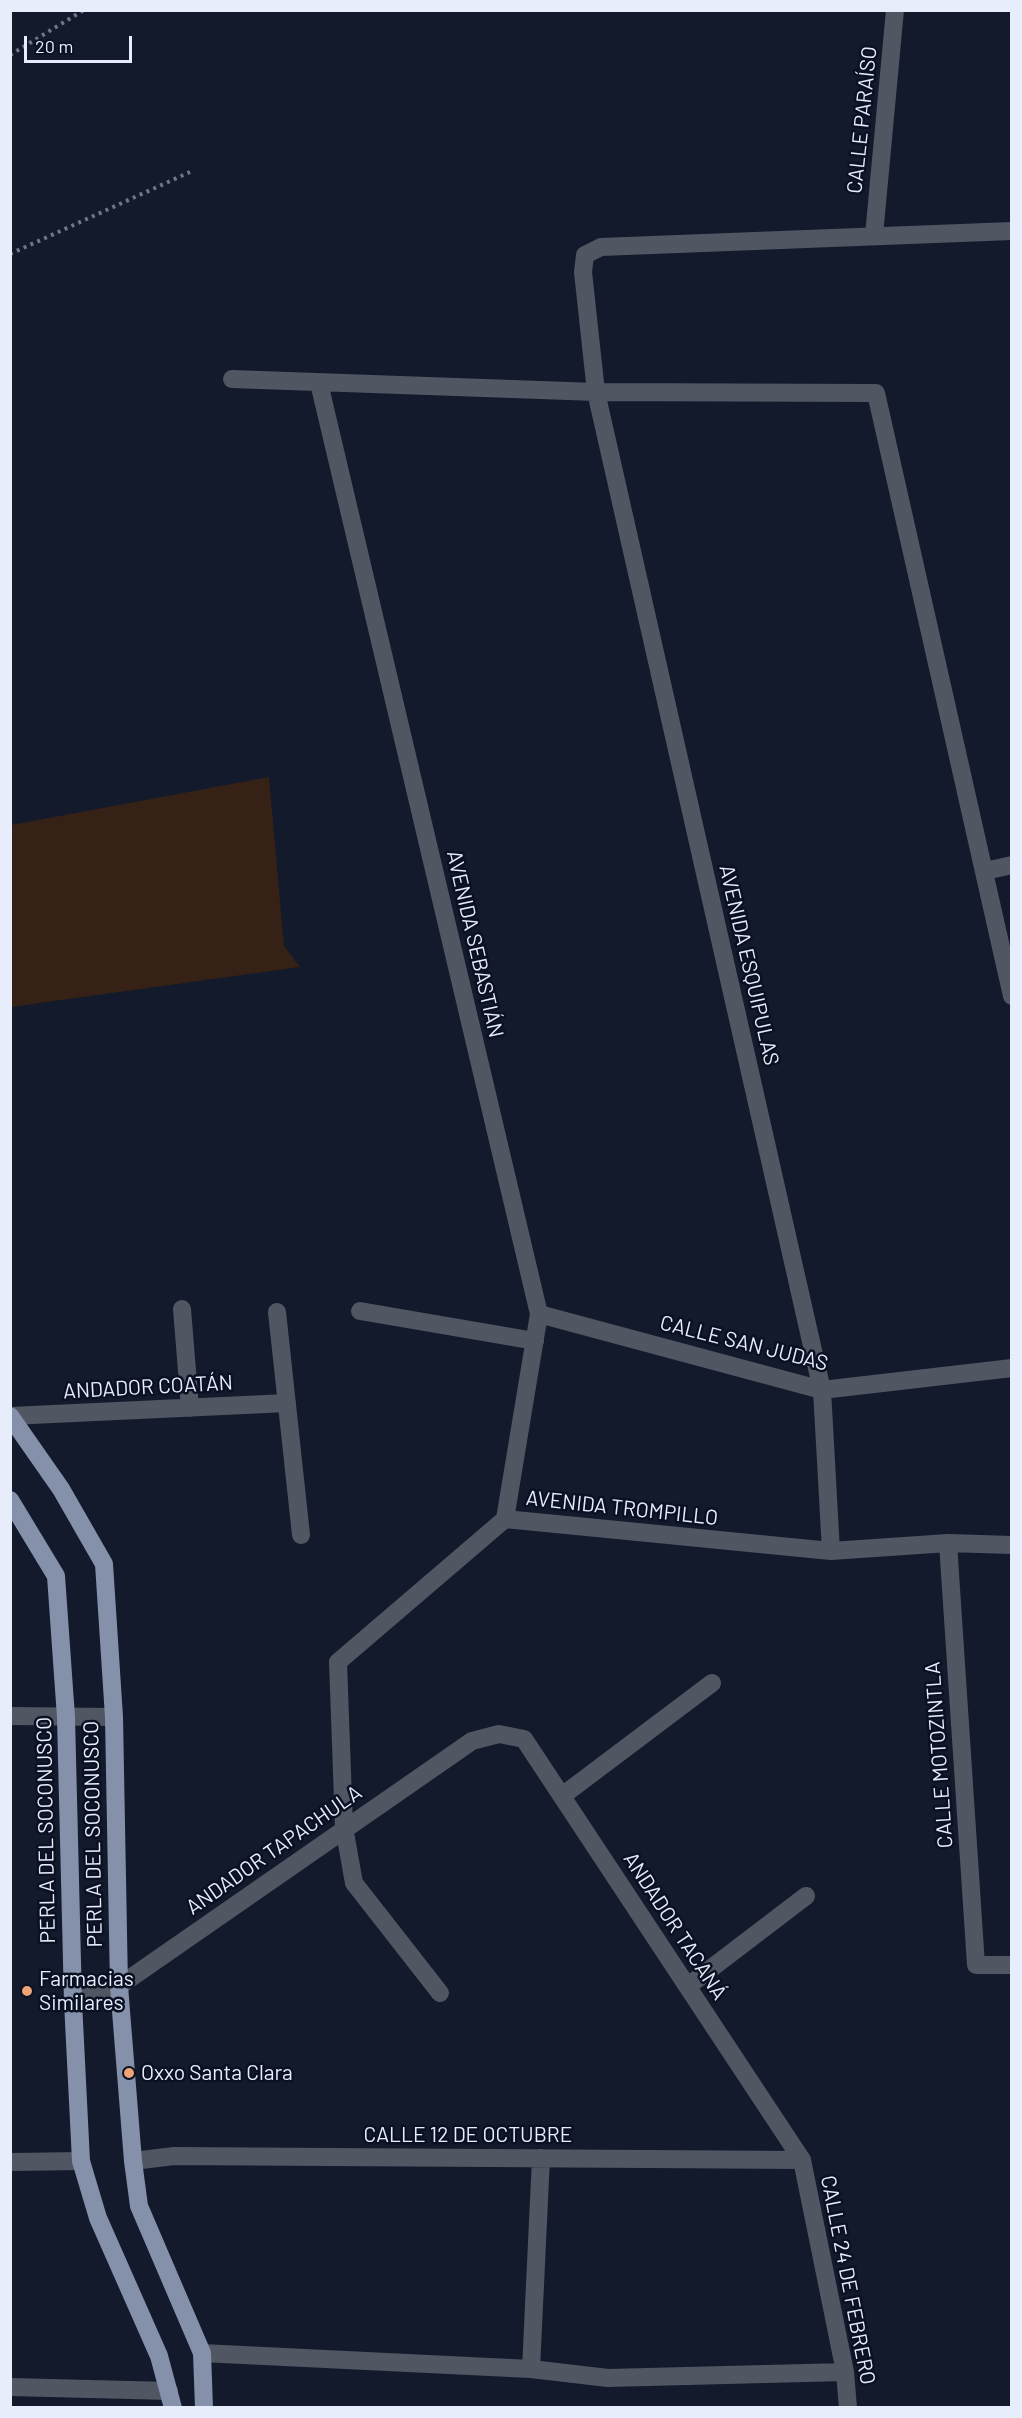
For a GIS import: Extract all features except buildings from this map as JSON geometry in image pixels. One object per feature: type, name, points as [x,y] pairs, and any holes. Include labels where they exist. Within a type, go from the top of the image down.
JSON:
[{"type":"main road","name":"PERLA DEL SOCONUSCO","points":[[10,1416],[61,1488],[104,1564],[114,1717],[118,1986],[133,2161],[139,2206],[202,2353],[204,2408]]},
{"type":"main road","name":"PERLA DEL SOCONUSCO","points":[[10,1500],[56,1576],[66,1717],[73,2002],[81,2161],[98,2218],[159,2356],[171,2399]]},
{"type":"street","name":"CALLE PARAÍSO","points":[[874,234],[896,10]]},
{"type":"street","points":[[874,234],[1011,231]]},
{"type":"street","name":"AVENIDA ESQUIPULAS","points":[[831,1551],[822,1390],[596,393],[583,272],[585,255],[601,247],[874,234]]},
{"type":"street","points":[[232,379],[596,393],[876,393],[985,871],[1011,996]]},
{"type":"street","name":"AVENIDA SEBASTIÁN","points":[[319,383],[539,1314],[505,1519]]},
{"type":"street","points":[[985,871],[1011,865]]},
{"type":"street","points":[[182,1309],[190,1408]]},
{"type":"street","points":[[360,1311],[535,1341]]},
{"type":"street","points":[[277,1312],[301,1535]]},
{"type":"street","name":"CALLE SAN JUDAS","points":[[539,1314],[822,1390],[1011,1368]]},
{"type":"street","name":"ANDADOR COATÁN","points":[[10,1416],[287,1403]]},
{"type":"street","name":"AVENIDA TROMPILLO","points":[[344,1827],[338,1662],[505,1519],[831,1551],[948,1543],[1011,1545]]},
{"type":"street","name":"CALLE MOTOZINTLA","points":[[948,1543],[975,1965],[1011,1965]]},
{"type":"street","points":[[562,1796],[712,1683]]},
{"type":"street","points":[[10,1716],[114,1717]]},
{"type":"street","name":"ANDADOR TAPACHULA","points":[[73,2002],[118,1986],[344,1827],[472,1741],[500,1734]]},
{"type":"street","name":"ANDADOR TACANÁ","points":[[500,1734],[524,1739],[802,2160]]},
{"type":"street","points":[[344,1827],[354,1882],[440,1993]]},
{"type":"street","points":[[688,1986],[806,1896]]},
{"type":"street","name":"CALLE 12 DE OCTUBRE","points":[[133,2161],[174,2156],[802,2160]]},
{"type":"street","points":[[531,2369],[541,2158]]},
{"type":"street","name":"CALLE 24 DE FEBRERO","points":[[802,2160],[845,2372],[848,2408]]},
{"type":"street","points":[[10,2162],[81,2161]]},
{"type":"street","points":[[202,2353],[531,2369],[608,2378],[845,2372]]},
{"type":"street","points":[[10,2387],[171,2399]]},
{"type":"path","points":[[10,55],[84,10]]},
{"type":"path","points":[[10,254],[190,172]]},
{"type":"shaded area","points":[[269,777],[284,946],[300,967],[11,1007],[11,825]]},
{"type":"place","name":"Farmacias Similares","points":[[27,1991]]},
{"type":"place","name":"Oxxo Santa Clara","points":[[129,2073]]}]
